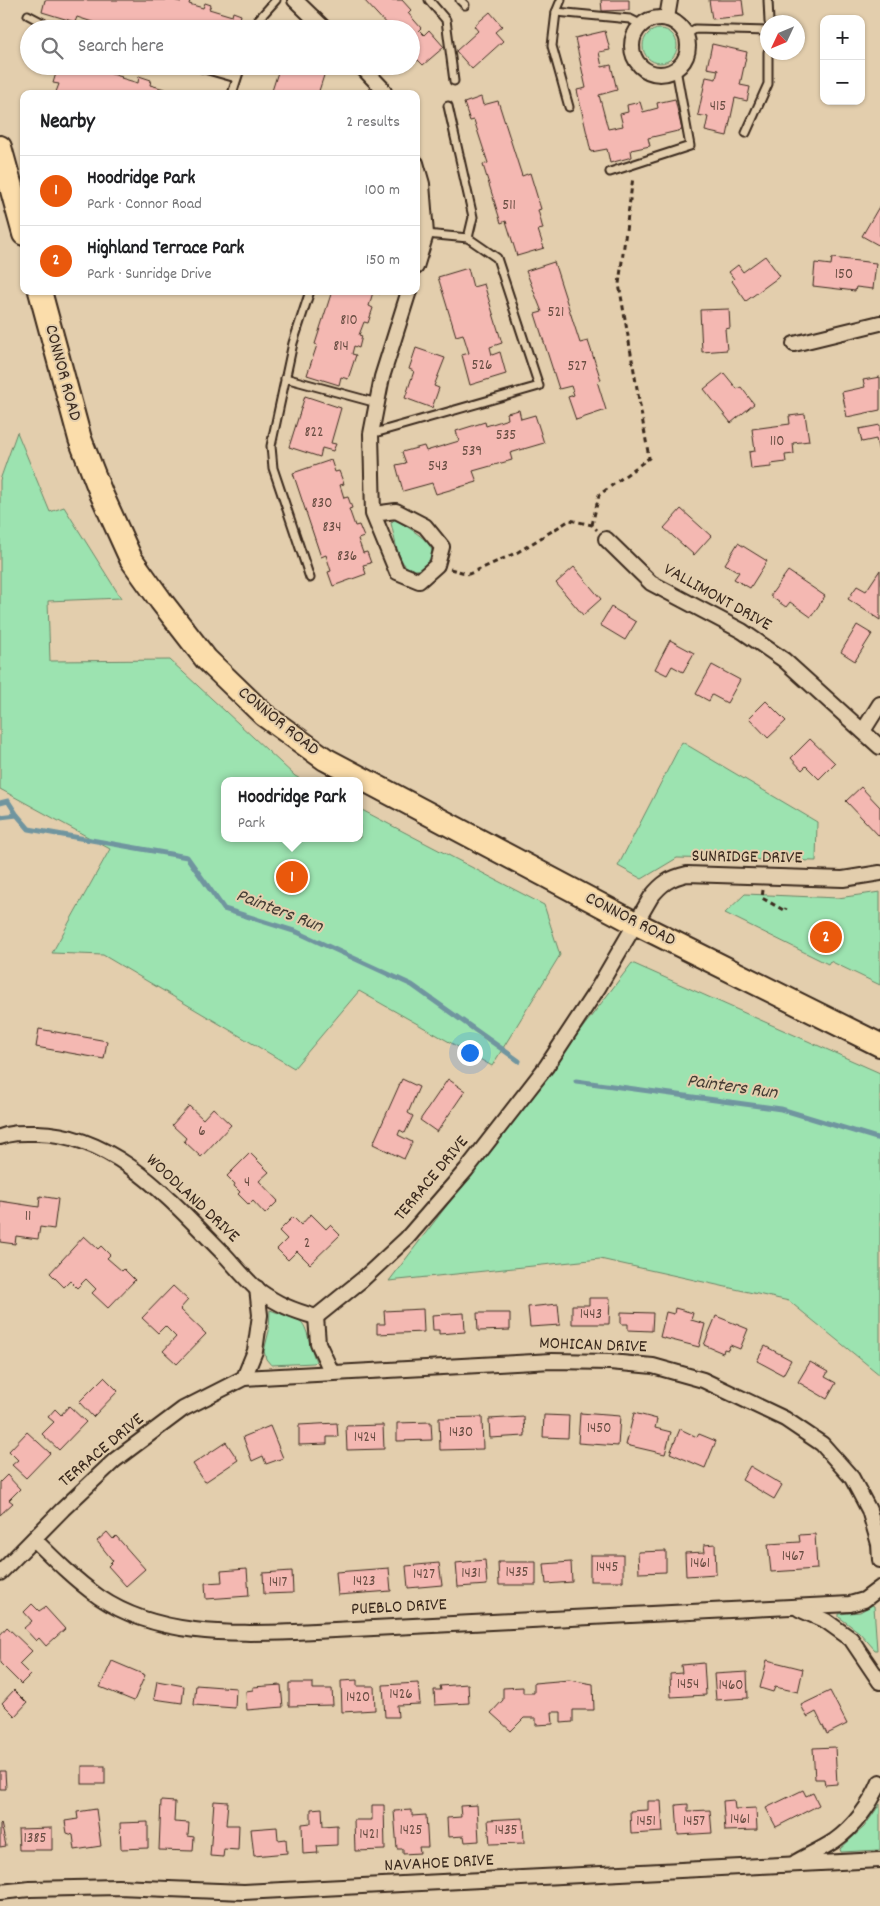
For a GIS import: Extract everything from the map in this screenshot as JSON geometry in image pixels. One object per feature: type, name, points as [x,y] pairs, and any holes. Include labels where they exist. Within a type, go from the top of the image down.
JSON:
[{"type":"main road","points":[[0,147],[20,220]]},
{"type":"main road","name":"CONNOR ROAD","points":[[41,295],[80,439],[101,493],[132,559],[161,601],[206,659],[264,715],[325,759],[359,777]]},
{"type":"main road","name":"CONNOR ROAD","points":[[363,779],[636,923],[880,1045]]},
{"type":"street","points":[[295,0],[316,20]]},
{"type":"street","points":[[667,18],[670,0]]},
{"type":"street","points":[[667,18],[682,28],[686,35],[688,44],[687,54],[683,62],[676,69],[658,74],[641,66],[632,50],[632,41],[636,32],[649,20],[667,18]]},
{"type":"street","points":[[370,75],[383,90]]},
{"type":"street","points":[[420,177],[426,234],[420,254]]},
{"type":"street","points":[[373,514],[396,512],[425,526],[442,547],[437,565],[419,582],[397,572],[373,514],[371,434],[382,377],[408,295]]},
{"type":"street","points":[[794,344],[880,323]]},
{"type":"street","name":"VALLIMONT DRIVE","points":[[606,539],[651,583],[742,630],[784,660],[880,747]]},
{"type":"street","points":[[863,731],[880,704]]},
{"type":"street","name":"SUNRIDGE DRIVE","points":[[636,923],[659,886],[672,878],[687,874],[843,879],[880,873]]},
{"type":"street","name":"TERRACE DRIVE","points":[[316,1317],[363,1279],[407,1238],[466,1170],[546,1067],[598,988],[636,923]]},
{"type":"street","name":"WOODLAND DRIVE","points":[[0,1137],[11,1133],[55,1133],[98,1147],[136,1170],[191,1221],[257,1288],[284,1307],[316,1317]]},
{"type":"street","points":[[244,1378],[255,1352],[260,1316],[257,1288]]},
{"type":"street","points":[[316,1317],[318,1343],[332,1373]]},
{"type":"street","name":"MOHICAN DRIVE","points":[[332,1373],[552,1361],[610,1362],[653,1366],[703,1380],[785,1419],[822,1444],[852,1478],[869,1510],[880,1560]]},
{"type":"street","name":"TERRACE DRIVE","points":[[0,1574],[115,1460],[183,1409],[244,1378],[332,1373]]},
{"type":"street","name":"PUEBLO DRIVE","points":[[34,1539],[61,1566],[100,1598],[142,1618],[183,1628],[232,1634],[850,1604],[864,1600],[880,1588]]},
{"type":"street","name":"PUEBLO DRIVE","points":[[796,1607],[826,1621],[851,1639],[880,1682]]},
{"type":"street","points":[[793,1864],[835,1840],[857,1819],[874,1797],[880,1782]]},
{"type":"street","name":"NAVAHOE DRIVE","points":[[0,1892],[30,1889],[118,1887],[244,1892],[880,1860]]},
{"type":"lane","points":[[258,20],[276,0]]},
{"type":"lane","points":[[429,0],[446,20],[454,81]]},
{"type":"lane","points":[[561,0],[556,12],[552,46],[569,107]]},
{"type":"lane","points":[[768,0],[769,15]]},
{"type":"lane","points":[[556,12],[630,19],[642,25]]},
{"type":"lane","points":[[28,15],[38,20]]},
{"type":"lane","points":[[686,35],[695,29],[760,31]]},
{"type":"lane","points":[[746,133],[768,84],[768,60]]},
{"type":"lane","points":[[610,172],[690,146],[676,69]]},
{"type":"lane","points":[[226,75],[236,78]]},
{"type":"lane","points":[[233,90],[237,75]]},
{"type":"lane","points":[[448,106],[474,217],[468,238]]},
{"type":"lane","points":[[371,434],[539,386],[497,258],[468,238],[426,234]]},
{"type":"lane","points":[[309,295],[293,342],[270,446],[273,468],[310,578]]},
{"type":"lane","points":[[285,378],[377,403]]},
{"type":"path","points":[[592,525],[599,495],[649,458],[620,284],[634,164]]},
{"type":"path","points":[[437,565],[469,574],[518,552],[570,520],[592,525],[606,539]]},
{"type":"path","points":[[763,877],[762,898],[785,911],[786,908]]},
{"type":"green space","points":[[660,29],[672,34],[677,46],[672,58],[660,63],[648,58],[643,46],[648,34]]},
{"type":"green space","points":[[17,432],[50,512],[64,507],[121,598],[48,601],[50,661],[170,660],[297,777],[221,777],[221,842],[363,842],[363,811],[544,905],[560,955],[492,1066],[359,991],[294,1068],[103,955],[52,953],[110,849],[0,789],[0,480]]},
{"type":"green space","points":[[395,519],[429,544],[432,554],[429,563],[425,567],[416,570],[403,563],[398,552],[391,523]]},
{"type":"green space","points":[[682,742],[817,822],[816,861],[677,858],[642,879],[618,866]]},
{"type":"green space","points":[[880,892],[880,985],[830,961],[828,964],[725,913],[745,894],[838,898]]},
{"type":"green space","points":[[632,963],[880,1073],[880,1375],[789,1301],[600,1259],[389,1281]]},
{"type":"green space","points":[[270,1310],[298,1320],[303,1324],[316,1361],[314,1363],[271,1365],[266,1359],[264,1351],[269,1331]]},
{"type":"green space","points":[[872,1605],[874,1606],[877,1650],[859,1632],[839,1617],[839,1614],[860,1612]]},
{"type":"green space","points":[[880,1804],[880,1850],[841,1852],[840,1849],[864,1827]]},
{"type":"building","points":[[45,0],[173,0],[181,2],[186,0],[190,1],[189,4],[203,8],[205,3],[211,5],[209,9],[232,16],[233,12],[241,15],[240,20],[86,20],[77,17],[76,20],[68,20],[42,12]]},
{"type":"building","points":[[364,0],[402,0],[411,10],[408,13],[414,20],[383,20]]},
{"type":"building","points":[[601,0],[629,0],[629,10],[602,11]]},
{"type":"building","points":[[709,0],[742,0],[744,16],[712,19]]},
{"type":"building","points":[[490,12],[502,26],[495,32],[503,41],[472,69],[456,51],[478,31],[474,26]]},
{"type":"building","points":[[429,30],[444,47],[423,65],[420,62],[420,31],[424,35]]},
{"type":"building","points":[[605,31],[610,50],[599,52],[602,67],[611,65],[617,90],[599,95],[608,129],[623,126],[620,114],[628,112],[627,105],[640,102],[643,112],[658,108],[657,103],[675,99],[682,130],[648,138],[650,146],[631,150],[632,157],[610,163],[607,149],[591,152],[577,90],[586,88],[575,38]]},
{"type":"building","points":[[712,44],[747,52],[740,85],[750,87],[747,101],[735,98],[727,136],[705,131],[708,117],[698,115],[706,77],[716,79],[718,70],[707,68]]},
{"type":"building","points":[[55,75],[115,75],[138,83],[139,76],[151,80],[150,85],[168,90],[57,90],[59,84],[53,83]]},
{"type":"building","points":[[277,75],[324,75],[319,90],[272,90]]},
{"type":"building","points":[[481,97],[483,105],[498,101],[522,176],[530,173],[541,209],[538,210],[543,229],[538,230],[544,248],[517,256],[506,221],[501,223],[483,165],[488,163],[474,120],[470,121],[464,103]]},
{"type":"building","points":[[880,205],[880,246],[862,236]]},
{"type":"building","points":[[765,256],[780,276],[746,301],[732,281],[734,279],[729,272],[738,265],[743,272]]},
{"type":"building","points":[[832,258],[876,263],[873,289],[856,287],[855,291],[813,286],[815,263],[831,265]]},
{"type":"building","points":[[554,262],[580,343],[588,341],[601,380],[597,381],[606,410],[576,420],[568,397],[574,395],[571,386],[559,389],[535,314],[542,312],[526,271]]},
{"type":"building","points":[[468,268],[473,287],[484,284],[502,343],[490,347],[492,355],[500,352],[506,374],[470,385],[462,355],[469,353],[463,334],[456,336],[438,277]]},
{"type":"building","points":[[331,295],[372,295],[369,306],[373,308],[368,323],[364,322],[359,335],[362,336],[359,348],[354,346],[352,354],[356,355],[348,379],[341,377],[339,385],[307,375],[317,345],[315,344]]},
{"type":"building","points":[[729,309],[730,328],[725,329],[727,350],[702,352],[700,310]]},
{"type":"building","points":[[416,348],[445,358],[434,386],[439,388],[432,408],[405,398],[414,371],[409,369]]},
{"type":"building","points":[[724,373],[737,389],[741,387],[754,404],[731,423],[704,389]]},
{"type":"building","points":[[880,377],[880,410],[847,417],[842,392],[865,387],[863,380]]},
{"type":"building","points":[[305,396],[341,408],[331,443],[336,444],[333,451],[322,448],[320,457],[289,447]]},
{"type":"building","points":[[519,410],[521,419],[535,415],[544,443],[510,453],[512,460],[473,471],[477,482],[436,494],[432,483],[403,491],[396,465],[406,463],[402,452],[424,446],[426,451],[459,441],[456,431],[485,422],[486,426],[508,419],[507,413]]},
{"type":"building","points":[[805,414],[809,441],[793,443],[794,454],[785,455],[786,462],[771,464],[771,467],[751,469],[749,452],[755,451],[752,429],[790,424],[789,416]]},
{"type":"building","points":[[880,425],[880,457],[876,439],[862,442],[859,429]]},
{"type":"building","points":[[331,460],[335,472],[339,471],[344,484],[340,485],[344,498],[348,497],[352,508],[349,509],[355,526],[359,525],[364,537],[358,539],[363,553],[367,552],[371,563],[363,565],[366,574],[333,586],[328,572],[331,571],[326,555],[321,557],[293,473]]},
{"type":"building","points":[[681,509],[711,536],[694,555],[664,528]]},
{"type":"building","points":[[738,543],[767,561],[750,588],[734,579],[739,572],[725,564]]},
{"type":"building","points":[[574,567],[601,599],[583,615],[556,583]]},
{"type":"building","points":[[880,570],[880,620],[848,599],[857,586],[866,591]]},
{"type":"building","points":[[788,571],[825,596],[811,617],[790,602],[786,607],[770,596]]},
{"type":"building","points":[[611,607],[636,622],[625,640],[600,625]]},
{"type":"building","points":[[857,625],[872,634],[855,661],[841,652]]},
{"type":"building","points":[[670,640],[694,653],[683,672],[672,666],[667,675],[655,669]]},
{"type":"building","points":[[712,665],[740,680],[727,703],[712,695],[709,701],[696,694]]},
{"type":"building","points":[[766,701],[786,721],[768,738],[749,718]]},
{"type":"building","points":[[810,739],[835,763],[819,779],[806,766],[802,770],[791,758]]},
{"type":"building","points":[[861,787],[880,807],[880,837],[846,801]]},
{"type":"building","points":[[39,1029],[107,1041],[104,1059],[36,1047]]},
{"type":"building","points":[[402,1079],[419,1087],[408,1113],[413,1116],[405,1133],[400,1130],[398,1135],[412,1142],[404,1159],[373,1144]]},
{"type":"building","points":[[448,1079],[465,1091],[437,1132],[420,1120]]},
{"type":"building","points":[[189,1106],[203,1119],[213,1108],[231,1125],[201,1157],[184,1141],[186,1138],[172,1125]]},
{"type":"building","points":[[250,1153],[269,1172],[259,1181],[278,1201],[265,1214],[253,1201],[249,1205],[238,1194],[240,1192],[227,1176]]},
{"type":"building","points":[[40,1196],[58,1199],[54,1229],[40,1227],[38,1239],[16,1236],[15,1244],[0,1242],[0,1201],[39,1207]]},
{"type":"building","points":[[311,1214],[326,1229],[330,1225],[340,1235],[310,1264],[297,1251],[288,1260],[277,1249],[287,1239],[279,1231],[293,1217],[301,1225]]},
{"type":"building","points":[[84,1236],[98,1249],[101,1246],[110,1255],[107,1258],[122,1271],[124,1269],[135,1280],[108,1308],[92,1293],[96,1289],[86,1279],[77,1288],[70,1281],[64,1287],[50,1273]]},
{"type":"building","points":[[173,1286],[188,1300],[180,1309],[206,1334],[177,1364],[163,1351],[176,1337],[165,1326],[158,1333],[142,1318]]},
{"type":"building","points":[[589,1298],[610,1298],[609,1324],[572,1324],[572,1305],[589,1305]]},
{"type":"building","points":[[558,1304],[560,1325],[530,1327],[528,1307]]},
{"type":"building","points":[[675,1308],[693,1313],[691,1320],[705,1324],[699,1347],[660,1337],[666,1312],[674,1314]]},
{"type":"building","points":[[423,1309],[424,1332],[377,1334],[377,1324],[385,1324],[384,1311]]},
{"type":"building","points":[[621,1312],[653,1313],[652,1331],[628,1330],[628,1324],[621,1324]]},
{"type":"building","points":[[464,1313],[465,1332],[439,1334],[439,1330],[433,1330],[432,1315]]},
{"type":"building","points":[[477,1313],[510,1313],[510,1330],[478,1331]]},
{"type":"building","points":[[716,1316],[748,1329],[740,1349],[730,1345],[728,1350],[724,1349],[723,1353],[704,1345]]},
{"type":"building","points":[[765,1346],[791,1360],[783,1375],[757,1361]]},
{"type":"building","points":[[810,1362],[828,1372],[825,1377],[836,1383],[827,1399],[798,1382]]},
{"type":"building","points":[[104,1377],[118,1391],[93,1417],[79,1402]]},
{"type":"building","points":[[69,1406],[86,1422],[59,1450],[42,1434],[54,1422],[48,1417],[55,1409],[61,1415]]},
{"type":"building","points":[[580,1413],[620,1416],[618,1446],[578,1443]]},
{"type":"building","points":[[634,1413],[657,1419],[655,1428],[671,1432],[665,1454],[626,1445]]},
{"type":"building","points":[[544,1415],[569,1416],[568,1438],[543,1437]]},
{"type":"building","points":[[482,1417],[483,1449],[440,1450],[439,1418]]},
{"type":"building","points":[[524,1417],[525,1436],[490,1438],[489,1419]]},
{"type":"building","points":[[431,1422],[432,1440],[397,1441],[397,1423]]},
{"type":"building","points":[[337,1423],[338,1437],[327,1437],[327,1444],[299,1445],[299,1425]]},
{"type":"building","points":[[383,1425],[384,1449],[347,1450],[346,1426]]},
{"type":"building","points":[[270,1426],[283,1458],[266,1464],[263,1456],[252,1461],[243,1437]]},
{"type":"building","points":[[680,1429],[697,1437],[699,1434],[716,1441],[705,1468],[670,1453]]},
{"type":"building","points":[[27,1432],[50,1453],[26,1478],[12,1465],[18,1460],[9,1451]]},
{"type":"building","points":[[226,1442],[238,1460],[205,1482],[193,1464]]},
{"type":"building","points":[[750,1466],[782,1485],[774,1499],[742,1480]]},
{"type":"building","points":[[7,1475],[20,1489],[9,1500],[13,1503],[0,1515],[0,1482]]},
{"type":"building","points":[[107,1532],[113,1539],[116,1536],[145,1569],[126,1586],[108,1566],[113,1561],[97,1541]]},
{"type":"building","points":[[815,1534],[817,1569],[771,1572],[768,1544],[800,1542],[799,1535]]},
{"type":"building","points":[[715,1544],[716,1574],[686,1576],[685,1553],[705,1552],[704,1545]]},
{"type":"building","points":[[666,1551],[666,1572],[639,1573],[638,1552]]},
{"type":"building","points":[[590,1555],[623,1555],[623,1581],[590,1581]]},
{"type":"building","points":[[485,1560],[487,1585],[458,1587],[456,1563]]},
{"type":"building","points":[[498,1562],[536,1562],[536,1585],[499,1585]]},
{"type":"building","points":[[571,1562],[572,1582],[546,1584],[544,1564]]},
{"type":"building","points":[[439,1563],[442,1585],[408,1588],[406,1566]]},
{"type":"building","points":[[389,1568],[391,1591],[338,1595],[336,1572]]},
{"type":"building","points":[[247,1569],[249,1596],[206,1599],[205,1583],[222,1582],[221,1571]]},
{"type":"building","points":[[292,1571],[293,1593],[264,1594],[263,1573]]},
{"type":"building","points":[[32,1604],[39,1611],[45,1607],[65,1629],[46,1646],[39,1638],[36,1641],[24,1628],[32,1621],[24,1612]]},
{"type":"building","points":[[7,1627],[32,1651],[19,1664],[30,1675],[21,1684],[0,1663],[0,1635]]},
{"type":"building","points":[[767,1660],[803,1669],[798,1692],[775,1687],[773,1692],[760,1688]]},
{"type":"building","points":[[112,1661],[145,1675],[134,1701],[100,1687]]},
{"type":"building","points":[[704,1663],[706,1695],[671,1697],[670,1674],[682,1673],[681,1665]]},
{"type":"building","points":[[747,1672],[748,1698],[716,1700],[714,1674]]},
{"type":"building","points":[[357,1680],[357,1686],[374,1686],[375,1710],[342,1712],[341,1681]]},
{"type":"building","points":[[569,1680],[593,1684],[594,1710],[573,1710],[573,1722],[561,1723],[561,1712],[552,1712],[553,1724],[536,1725],[536,1718],[524,1718],[511,1731],[491,1713],[503,1700],[503,1688],[523,1687],[523,1693],[534,1693],[534,1683]]},
{"type":"building","points":[[157,1681],[184,1686],[182,1703],[154,1699]]},
{"type":"building","points":[[289,1683],[313,1683],[313,1689],[332,1689],[333,1705],[289,1706]]},
{"type":"building","points":[[418,1683],[420,1704],[397,1705],[398,1717],[385,1717],[383,1685]]},
{"type":"building","points":[[468,1684],[469,1703],[435,1705],[434,1690],[441,1690],[440,1686]]},
{"type":"building","points":[[196,1685],[236,1688],[235,1708],[194,1705]]},
{"type":"building","points":[[281,1685],[283,1707],[247,1710],[246,1691],[253,1690],[253,1687]]},
{"type":"building","points":[[14,1690],[27,1703],[15,1716],[2,1703]]},
{"type":"building","points":[[830,1691],[847,1724],[827,1734],[816,1712],[807,1717],[801,1705]]},
{"type":"building","points":[[835,1747],[837,1784],[825,1785],[824,1779],[815,1779],[813,1748]]},
{"type":"building","points":[[82,1766],[105,1766],[105,1784],[82,1784]]},
{"type":"building","points":[[0,1771],[5,1771],[6,1789],[0,1789]]},
{"type":"building","points":[[803,1790],[806,1796],[813,1793],[819,1805],[776,1827],[766,1808]]},
{"type":"building","points":[[734,1800],[735,1809],[756,1808],[757,1830],[725,1831],[723,1801]]},
{"type":"building","points":[[161,1801],[175,1802],[174,1822],[189,1823],[188,1836],[194,1837],[193,1851],[159,1850]]},
{"type":"building","points":[[214,1801],[228,1802],[226,1825],[239,1825],[238,1850],[224,1849],[223,1857],[210,1856]]},
{"type":"building","points":[[648,1801],[661,1801],[663,1832],[631,1834],[630,1811],[648,1810]]},
{"type":"building","points":[[688,1804],[688,1811],[710,1810],[712,1833],[678,1835],[676,1805]]},
{"type":"building","points":[[372,1805],[384,1805],[385,1850],[355,1851],[354,1820],[372,1820]]},
{"type":"building","points":[[477,1805],[479,1841],[465,1842],[464,1836],[448,1837],[447,1818],[461,1817],[460,1806]]},
{"type":"building","points":[[322,1808],[323,1826],[337,1825],[337,1845],[317,1846],[318,1853],[303,1854],[302,1824],[311,1823],[311,1809]]},
{"type":"building","points":[[96,1809],[101,1846],[75,1850],[73,1835],[67,1833],[65,1821],[78,1819],[77,1812]]},
{"type":"building","points":[[412,1810],[412,1816],[426,1815],[428,1847],[419,1847],[420,1853],[403,1854],[403,1849],[397,1849],[394,1811]]},
{"type":"building","points":[[523,1818],[524,1843],[490,1844],[488,1820]]},
{"type":"building","points":[[148,1822],[148,1848],[121,1849],[120,1823]]},
{"type":"building","points":[[0,1824],[6,1846],[0,1847]]},
{"type":"building","points":[[277,1827],[278,1840],[286,1839],[287,1853],[254,1856],[251,1829]]},
{"type":"building","points":[[52,1828],[52,1850],[19,1850],[18,1829]]},
{"type":"waterway","points":[[0,803],[8,801],[17,815]]},
{"type":"waterway","name":"Painters Run","points":[[0,817],[17,815],[29,829],[187,857],[224,909],[297,932],[412,985],[519,1061]]},
{"type":"waterway","name":"Painters Run","points":[[576,1081],[781,1109],[880,1139]]},
{"type":"place","name":"Hoodridge Park","points":[[292,877]]},
{"type":"place","name":"Highland Terrace Park","points":[[826,937]]}]
